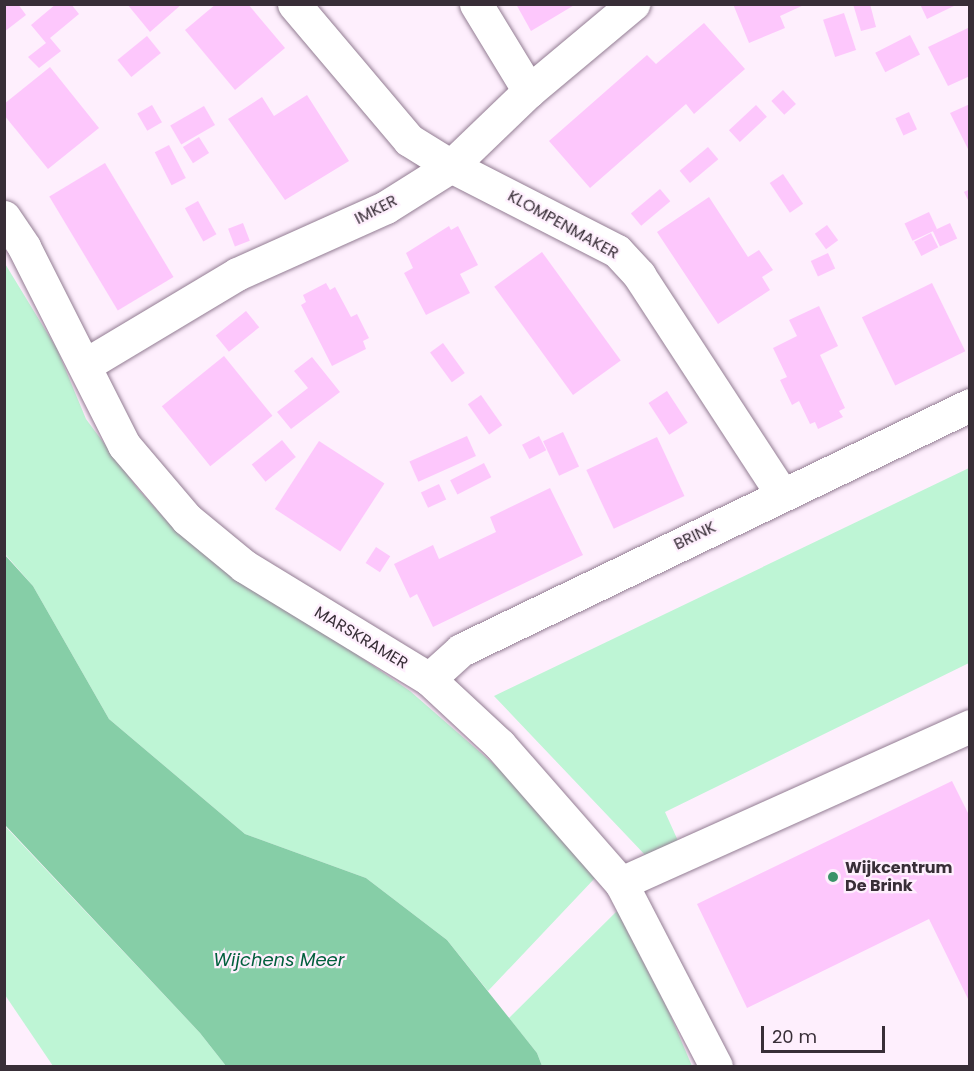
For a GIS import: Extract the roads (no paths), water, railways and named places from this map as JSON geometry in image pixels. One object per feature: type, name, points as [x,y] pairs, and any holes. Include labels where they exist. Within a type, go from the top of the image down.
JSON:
[{"type":"street","name":"KLOMPENMAKER","points":[[294,4],[409,140],[451,166],[617,251],[639,275],[782,494]]},
{"type":"street","points":[[476,4],[529,91]]},
{"type":"street","name":"IMKER","points":[[85,365],[237,274],[386,207],[451,166],[529,91],[633,4]]},
{"type":"street","name":"MARSKRAMER","points":[[4,217],[85,365],[124,445],[187,519],[244,566],[429,679],[500,745],[621,883],[716,1066]]},
{"type":"street","name":"BRINK","points":[[429,679],[461,650],[969,405]]},
{"type":"street","points":[[621,883],[969,728]]},
{"type":"water","name":"Wijchens Meer","points":[[4,554],[33,586],[109,719],[245,834],[366,878],[447,940],[537,1053],[542,1066],[226,1066],[200,1033],[5,825]]},
{"type":"place","name":"Wijkcentrum De Brink","points":[[833,877]]}]
